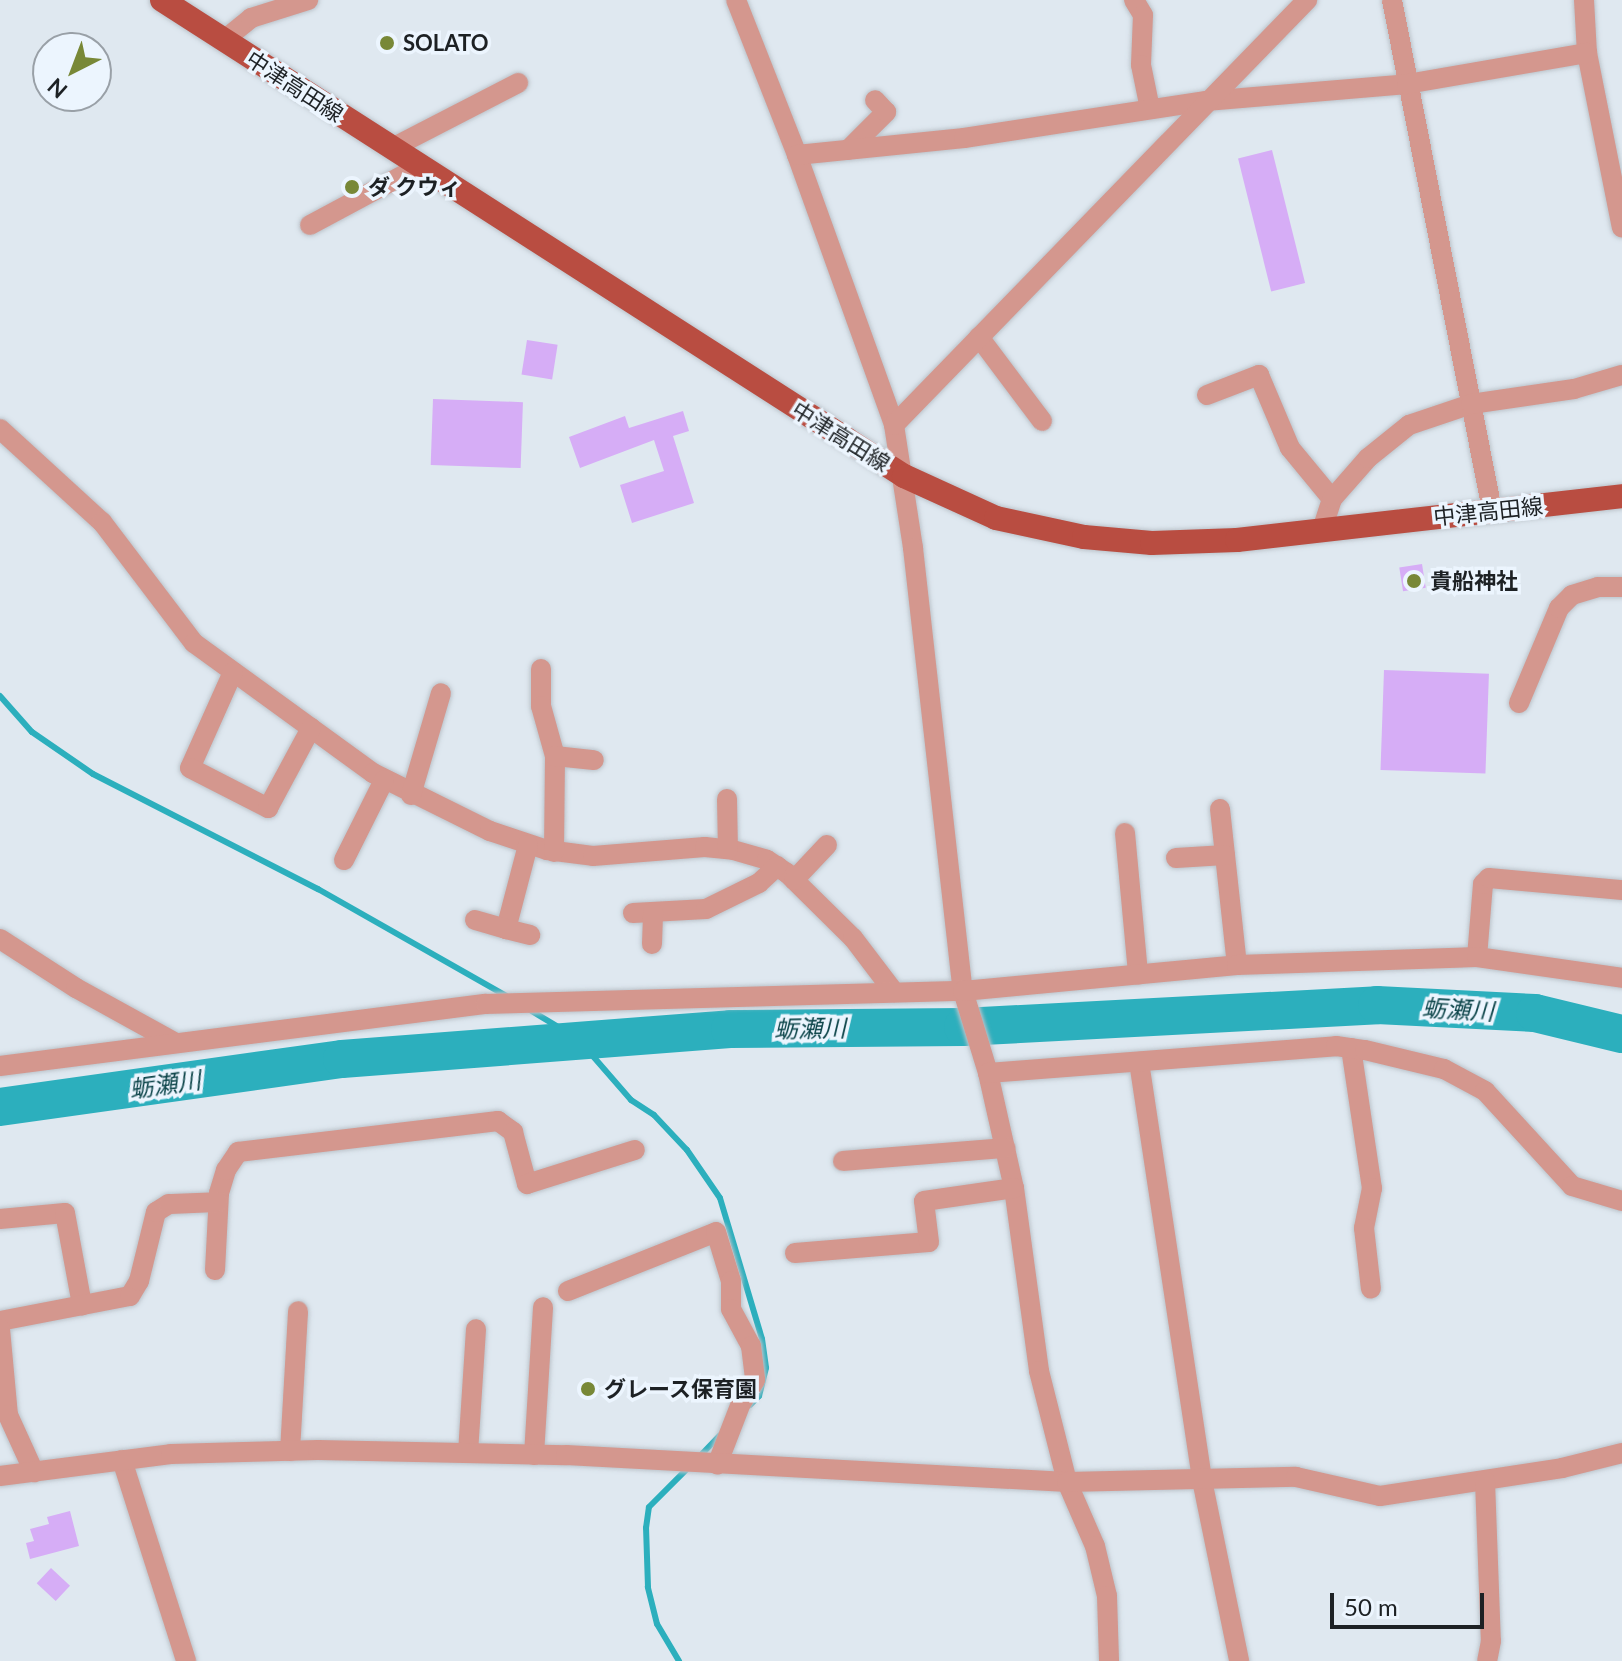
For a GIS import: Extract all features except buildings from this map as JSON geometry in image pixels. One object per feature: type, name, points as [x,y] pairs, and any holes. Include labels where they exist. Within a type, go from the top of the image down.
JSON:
[{"type":"main road","name":"中津高田線","points":[[162,0],[904,476],[996,518],[1084,537],[1166,542],[1237,540],[1622,496]]},
{"type":"street","points":[[224,40],[246,9],[308,0]]},
{"type":"street","points":[[736,0],[797,155],[894,425],[904,476],[964,995],[986,1068],[1014,1188],[1039,1371],[1067,1482],[1095,1546],[1107,1596],[1109,1661]]},
{"type":"street","points":[[1134,0],[1143,15],[1141,65],[1150,109]]},
{"type":"street","points":[[894,425],[1307,0]]},
{"type":"street","points":[[1392,0],[1492,510]]},
{"type":"street","points":[[1584,0],[1587,53],[1622,228]]},
{"type":"street","points":[[797,155],[964,138],[1206,101],[1407,84],[1587,53]]},
{"type":"street","points":[[392,148],[518,83]]},
{"type":"street","points":[[848,150],[886,112],[875,100]]},
{"type":"street","points":[[310,225],[420,166]]},
{"type":"street","points":[[979,337],[1042,421]]},
{"type":"street","points":[[1207,395],[1259,375],[1290,448],[1332,499]]},
{"type":"street","points":[[1322,530],[1332,499],[1368,458],[1409,425],[1471,404],[1574,389],[1622,375]]},
{"type":"street","points":[[0,429],[102,522],[180,627],[233,672],[384,780],[411,795],[528,845],[554,852],[593,856],[705,847],[728,849],[777,866],[853,938],[894,992]]},
{"type":"street","points":[[1519,703],[1559,608],[1572,595],[1598,587],[1622,587]]},
{"type":"street","points":[[541,669],[541,706],[555,756],[554,852]]},
{"type":"street","points":[[233,672],[190,768],[268,808],[311,728]]},
{"type":"street","points":[[411,795],[441,693]]},
{"type":"street","points":[[555,756],[594,760]]},
{"type":"street","points":[[344,860],[384,780]]},
{"type":"street","points":[[727,799],[728,849]]},
{"type":"street","points":[[1220,809],[1237,965]]},
{"type":"street","points":[[1125,833],[1138,974]]},
{"type":"street","points":[[506,929],[528,845]]},
{"type":"street","points":[[794,880],[827,845]]},
{"type":"street","points":[[1176,858],[1225,855]]},
{"type":"street","points":[[652,944],[643,912],[706,909],[759,883],[777,866]]},
{"type":"street","points":[[1477,957],[1483,884],[1489,878],[1622,890]]},
{"type":"street","points":[[475,920],[530,935]]},
{"type":"street","points":[[0,939],[76,988],[174,1042]]},
{"type":"street","points":[[0,1066],[486,1004],[894,992],[964,995],[1237,965],[1477,957],[1622,978]]},
{"type":"street","points":[[986,1068],[1139,1062],[1336,1046],[1351,1048],[1444,1069],[1485,1091],[1572,1186],[1622,1201]]},
{"type":"street","points":[[1351,1048],[1372,1188],[1364,1228],[1371,1289]]},
{"type":"street","points":[[1139,1062],[1202,1480],[1239,1661]]},
{"type":"street","points":[[215,1270],[218,1202],[226,1170],[238,1152],[498,1121],[513,1132],[527,1184],[635,1150]]},
{"type":"street","points":[[843,1161],[1005,1148]]},
{"type":"street","points":[[795,1253],[929,1242],[924,1201],[1014,1188]]},
{"type":"street","points":[[0,1321],[130,1296],[139,1281],[151,1221],[159,1208],[169,1204],[218,1202]]},
{"type":"street","points":[[0,1219],[65,1213],[82,1305]]},
{"type":"street","points":[[568,1291],[716,1232],[731,1281],[731,1309],[751,1346],[755,1380],[741,1403],[717,1465]]},
{"type":"street","points":[[534,1455],[543,1307]]},
{"type":"street","points":[[290,1451],[298,1311]]},
{"type":"street","points":[[0,1329],[8,1415],[34,1472]]},
{"type":"street","points":[[468,1453],[476,1329]]},
{"type":"street","points":[[0,1476],[171,1454],[290,1451],[468,1453],[1067,1482],[1296,1477],[1380,1496],[1485,1481],[1622,1453]]},
{"type":"street","points":[[122,1460],[186,1661]]},
{"type":"street","points":[[1485,1481],[1491,1641],[1487,1661]]},
{"type":"waterway","points":[[0,696],[32,732],[93,774],[318,889],[506,996]]},
{"type":"waterway","name":"蛎瀬川","points":[[0,1107],[342,1059],[730,1029],[963,1027],[1377,1005],[1535,1013],[1622,1034]]},
{"type":"waterway","points":[[530,1010],[578,1039],[631,1100],[654,1115],[687,1150],[720,1198],[762,1339],[766,1368],[759,1396],[750,1405]]},
{"type":"waterway","points":[[700,1456],[720,1435]]},
{"type":"waterway","points":[[679,1661],[657,1624],[648,1587],[646,1528],[649,1507],[689,1467]]},
{"type":"place","name":"SOLATO","points":[[387,43]]},
{"type":"place","name":"ダ クウィ","points":[[352,187]]},
{"type":"place","name":"貴船神社","points":[[1414,581]]},
{"type":"place","name":"グレース保育園","points":[[588,1389]]}]
